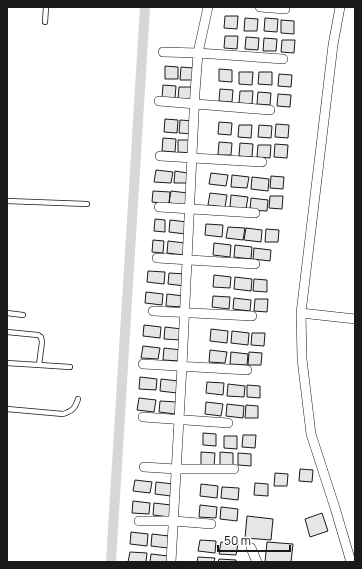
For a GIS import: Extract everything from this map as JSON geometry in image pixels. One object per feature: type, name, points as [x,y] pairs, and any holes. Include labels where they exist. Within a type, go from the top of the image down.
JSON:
[{"type":"street","points":[[171,562],[185,313],[194,104],[198,52],[208,7]]},
{"type":"street","points":[[260,7],[286,9]]},
{"type":"street","points":[[340,7],[332,53],[301,313],[302,359],[311,434],[351,562]]},
{"type":"street","points":[[163,52],[198,52],[283,58]]},
{"type":"street","points":[[159,101],[270,110]]},
{"type":"street","points":[[160,156],[262,162]]},
{"type":"street","points":[[159,207],[255,213]]},
{"type":"street","points":[[157,258],[255,264]]},
{"type":"street","points":[[153,311],[252,316]]},
{"type":"street","points":[[301,313],[355,319]]},
{"type":"street","points":[[143,364],[247,370]]},
{"type":"street","points":[[143,417],[228,423]]},
{"type":"street","points":[[144,467],[176,469],[234,469]]},
{"type":"street","points":[[139,520],[211,524]]},
{"type":"street","points":[[251,548],[257,562]]},
{"type":"lane","points":[[46,7],[46,22]]},
{"type":"lane","points":[[7,201],[87,204]]},
{"type":"lane","points":[[7,313],[23,314]]},
{"type":"lane","points":[[7,332],[40,336],[42,342],[39,365]]},
{"type":"lane","points":[[7,363],[70,367]]},
{"type":"lane","points":[[7,409],[63,414],[72,412],[78,399]]},
{"type":"building","points":[[225,16],[238,16],[237,29],[224,28]]},
{"type":"building","points":[[245,18],[258,19],[257,31],[244,31]]},
{"type":"building","points":[[265,18],[278,19],[277,32],[264,31]]},
{"type":"building","points":[[281,20],[294,21],[294,34],[281,33]]},
{"type":"building","points":[[225,36],[238,36],[237,49],[224,48]]},
{"type":"building","points":[[246,37],[259,38],[258,50],[245,49]]},
{"type":"building","points":[[264,38],[277,39],[276,51],[263,51]]},
{"type":"building","points":[[282,40],[295,40],[294,53],[281,52]]},
{"type":"building","points":[[165,66],[178,67],[178,79],[165,79]]},
{"type":"building","points":[[181,67],[194,68],[193,80],[180,80]]},
{"type":"building","points":[[219,69],[232,70],[232,82],[219,81]]},
{"type":"building","points":[[239,72],[253,72],[252,85],[239,84]]},
{"type":"building","points":[[259,72],[272,72],[272,85],[258,84]]},
{"type":"building","points":[[279,74],[292,75],[291,87],[278,86]]},
{"type":"building","points":[[163,85],[176,86],[175,98],[162,98]]},
{"type":"building","points":[[179,87],[192,87],[191,100],[178,99]]},
{"type":"building","points":[[220,89],[233,90],[232,102],[219,101]]},
{"type":"building","points":[[240,91],[253,91],[252,104],[239,103]]},
{"type":"building","points":[[258,92],[271,93],[270,105],[257,104]]},
{"type":"building","points":[[278,94],[291,95],[290,107],[277,106]]},
{"type":"building","points":[[165,119],[178,120],[177,133],[164,132]]},
{"type":"building","points":[[180,120],[193,121],[192,134],[179,133]]},
{"type":"building","points":[[219,122],[232,123],[231,135],[218,134]]},
{"type":"building","points":[[276,124],[289,125],[288,138],[275,137]]},
{"type":"building","points":[[239,125],[252,125],[251,138],[238,137]]},
{"type":"building","points":[[259,125],[272,126],[271,138],[258,137]]},
{"type":"building","points":[[163,138],[176,139],[175,152],[162,151]]},
{"type":"building","points":[[178,140],[191,140],[191,153],[178,152]]},
{"type":"building","points":[[219,142],[232,143],[231,155],[218,155]]},
{"type":"building","points":[[240,143],[253,144],[252,157],[239,156]]},
{"type":"building","points":[[275,144],[288,145],[287,158],[274,157]]},
{"type":"building","points":[[258,145],[271,145],[270,158],[257,157]]},
{"type":"building","points":[[156,170],[173,172],[171,183],[154,182]]},
{"type":"building","points":[[175,171],[187,173],[188,183],[174,183]]},
{"type":"building","points":[[211,173],[228,175],[226,186],[209,184]]},
{"type":"building","points":[[232,175],[249,177],[247,188],[231,187]]},
{"type":"building","points":[[271,176],[284,177],[283,189],[270,188]]},
{"type":"building","points":[[252,177],[269,179],[268,191],[251,189]]},
{"type":"building","points":[[153,191],[170,192],[169,204],[152,202]]},
{"type":"building","points":[[171,191],[188,193],[186,205],[169,203]]},
{"type":"building","points":[[210,193],[227,195],[225,207],[208,205]]},
{"type":"building","points":[[231,195],[248,197],[246,209],[230,207]]},
{"type":"building","points":[[270,196],[283,196],[282,209],[269,208]]},
{"type":"building","points":[[251,198],[268,200],[267,211],[250,210]]},
{"type":"building","points":[[155,219],[165,220],[165,232],[154,231]]},
{"type":"building","points":[[170,220],[187,222],[186,234],[169,232]]},
{"type":"building","points":[[206,224],[223,225],[222,237],[205,235]]},
{"type":"building","points":[[228,227],[245,228],[243,240],[226,238]]},
{"type":"building","points":[[246,228],[262,230],[261,242],[244,240]]},
{"type":"building","points":[[266,229],[279,230],[278,242],[265,242]]},
{"type":"building","points":[[153,240],[164,241],[163,253],[152,252]]},
{"type":"building","points":[[168,241],[185,243],[184,255],[167,253]]},
{"type":"building","points":[[214,243],[231,245],[230,257],[213,255]]},
{"type":"building","points":[[235,245],[252,247],[251,259],[234,257]]},
{"type":"building","points":[[254,248],[271,250],[270,261],[253,259]]},
{"type":"building","points":[[148,271],[165,272],[164,284],[147,282]]},
{"type":"building","points":[[169,273],[186,274],[185,286],[168,284]]},
{"type":"building","points":[[214,275],[231,277],[230,288],[213,287]]},
{"type":"building","points":[[235,277],[252,279],[251,291],[234,289]]},
{"type":"building","points":[[254,279],[267,280],[267,292],[253,291]]},
{"type":"building","points":[[146,292],[163,294],[162,305],[145,303]]},
{"type":"building","points":[[167,294],[184,296],[183,307],[166,306]]},
{"type":"building","points":[[213,296],[230,297],[229,309],[212,307]]},
{"type":"building","points":[[234,298],[251,300],[250,311],[233,309]]},
{"type":"building","points":[[255,299],[268,299],[267,312],[254,311]]},
{"type":"building","points":[[144,325],[161,327],[160,338],[143,336]]},
{"type":"building","points":[[165,327],[182,329],[181,340],[164,339]]},
{"type":"building","points":[[211,329],[228,331],[227,343],[210,341]]},
{"type":"building","points":[[232,331],[249,333],[248,345],[231,343]]},
{"type":"building","points":[[252,333],[265,333],[264,346],[251,345]]},
{"type":"building","points":[[143,346],[160,348],[158,359],[141,358]]},
{"type":"building","points":[[164,348],[181,350],[180,361],[163,360]]},
{"type":"building","points":[[210,350],[227,352],[225,363],[209,362]]},
{"type":"building","points":[[231,352],[248,354],[247,365],[230,364]]},
{"type":"building","points":[[249,352],[262,353],[261,365],[248,365]]},
{"type":"building","points":[[140,377],[157,379],[156,390],[139,389]]},
{"type":"building","points":[[161,379],[178,381],[177,393],[160,391]]},
{"type":"building","points":[[207,382],[224,383],[223,395],[206,393]]},
{"type":"building","points":[[228,384],[245,386],[244,397],[227,396]]},
{"type":"building","points":[[247,385],[260,386],[260,398],[247,397]]},
{"type":"building","points":[[139,398],[156,400],[154,412],[137,410]]},
{"type":"building","points":[[160,401],[177,402],[175,414],[159,412]]},
{"type":"building","points":[[206,402],[223,404],[221,416],[205,414]]},
{"type":"building","points":[[227,404],[244,406],[243,418],[226,416]]},
{"type":"building","points":[[246,405],[258,406],[258,418],[245,418]]},
{"type":"building","points":[[203,433],[216,434],[216,446],[203,445]]},
{"type":"building","points":[[243,435],[256,435],[255,448],[242,447]]},
{"type":"building","points":[[224,436],[237,436],[237,449],[224,448]]},
{"type":"building","points":[[201,452],[215,453],[214,466],[201,465]]},
{"type":"building","points":[[220,452],[233,453],[233,465],[220,465]]},
{"type":"building","points":[[238,453],[251,454],[251,466],[238,465]]},
{"type":"building","points":[[300,469],[313,470],[312,482],[299,481]]},
{"type":"building","points":[[275,473],[288,474],[287,486],[274,486]]},
{"type":"building","points":[[135,480],[152,482],[150,493],[133,491]]},
{"type":"building","points":[[156,482],[173,484],[171,496],[155,494]]},
{"type":"building","points":[[255,483],[268,484],[268,496],[254,495]]},
{"type":"building","points":[[201,484],[218,486],[217,498],[200,496]]},
{"type":"building","points":[[222,487],[239,488],[238,500],[221,498]]},
{"type":"building","points":[[133,501],[150,503],[149,514],[132,513]]},
{"type":"building","points":[[154,503],[171,505],[170,517],[153,515]]},
{"type":"building","points":[[200,505],[217,507],[216,518],[199,517]]},
{"type":"building","points":[[221,507],[238,509],[237,521],[220,519]]},
{"type":"building","points":[[322,513],[328,531],[310,537],[305,519]]},
{"type":"building","points":[[247,516],[273,519],[271,540],[245,538]]},
{"type":"building","points":[[131,532],[148,534],[147,546],[130,544]]},
{"type":"building","points":[[152,534],[169,536],[168,548],[151,546]]},
{"type":"building","points":[[200,540],[216,541],[215,553],[198,551]]},
{"type":"building","points":[[221,542],[238,544],[236,555],[219,554]]},
{"type":"building","points":[[267,542],[293,544],[291,562],[265,562]]},
{"type":"building","points":[[130,552],[147,553],[146,562],[128,562]]},
{"type":"building","points":[[151,554],[168,556],[167,562],[150,562]]},
{"type":"building","points":[[198,557],[215,558],[214,562],[197,562]]},
{"type":"building","points":[[219,559],[236,560],[236,562],[218,562]]},
{"type":"waterway","points":[[111,562],[145,7]]}]
